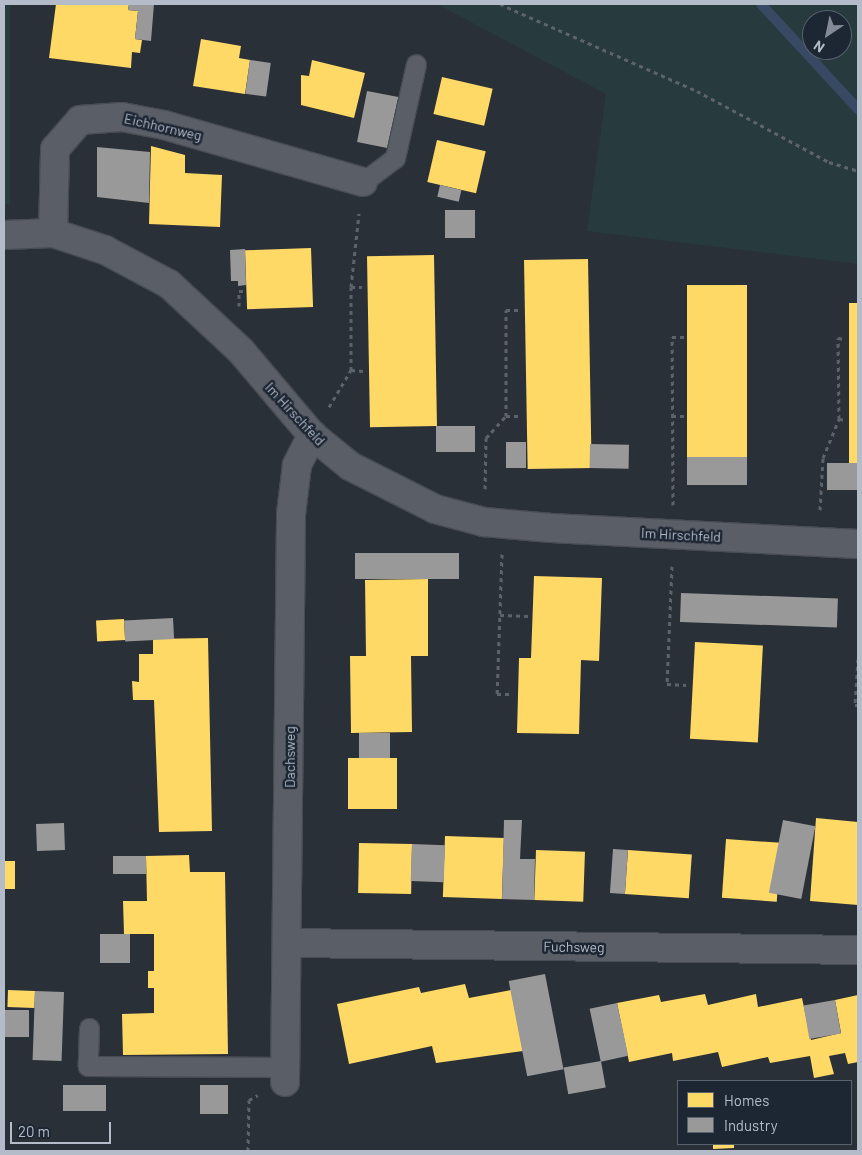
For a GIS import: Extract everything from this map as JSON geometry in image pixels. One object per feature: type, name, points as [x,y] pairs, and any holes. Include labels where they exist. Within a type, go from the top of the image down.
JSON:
[{"type":"street","name":"Eichhornweg","points":[[52,233],[55,149],[80,120],[122,116],[164,125],[363,182]]},
{"type":"street","name":"Im Hirschfeld","points":[[4,235],[52,233],[105,250],[169,284],[240,351],[312,435],[391,490],[494,523],[674,535],[858,544]]},
{"type":"street","name":"Dachsweg","points":[[286,1074],[289,943],[291,514],[297,465],[312,435]]},
{"type":"street","name":"Fuchsweg","points":[[289,943],[858,950]]},
{"type":"lane","points":[[363,182],[395,158],[416,64]]},
{"type":"lane","points":[[89,1028],[88,1066],[286,1074]]},
{"type":"path","points":[[500,4],[697,91],[829,162],[858,171]]},
{"type":"path","points":[[312,435],[351,370],[351,286],[363,182]]},
{"type":"path","points":[[351,286],[362,287]]},
{"type":"path","points":[[512,694],[497,694],[500,615],[486,438],[506,416],[506,310],[519,310]]},
{"type":"path","points":[[684,337],[672,337],[674,535],[667,684],[686,685]]},
{"type":"path","points":[[820,542],[820,473],[839,419],[838,338],[845,339]]},
{"type":"path","points":[[351,370],[363,370]]},
{"type":"path","points":[[506,416],[521,416]]},
{"type":"path","points":[[672,416],[684,416]]},
{"type":"path","points":[[839,419],[847,420]]},
{"type":"path","points":[[500,615],[528,616]]},
{"type":"path","points":[[858,659],[854,705],[858,705]]},
{"type":"path","points":[[248,1151],[249,1100],[286,1074]]},
{"type":"green space","points":[[4,4],[10,4],[10,204],[4,204]]},
{"type":"green space","points":[[437,4],[858,4],[858,264],[587,231],[606,94]]},
{"type":"building: Homes","points":[[56,4],[129,4],[128,10],[138,11],[135,39],[142,40],[140,53],[132,52],[131,68],[49,58]]},
{"type":"building: Homes","points":[[201,39],[241,46],[239,58],[250,60],[245,94],[193,86]]},
{"type":"building: Homes","points":[[312,60],[365,73],[354,118],[301,105],[301,75],[309,76]]},
{"type":"building: Homes","points":[[442,77],[493,89],[484,126],[433,114]]},
{"type":"building: Homes","points":[[437,140],[486,151],[476,193],[427,182]]},
{"type":"building: Homes","points":[[151,146],[185,155],[185,173],[222,175],[220,227],[149,224]]},
{"type":"building: Homes","points":[[311,248],[313,307],[247,309],[245,250]]},
{"type":"building: Homes","points":[[434,255],[437,426],[370,427],[367,256]]},
{"type":"building: Homes","points":[[588,259],[592,468],[528,469],[524,260]]},
{"type":"building: Homes","points":[[687,285],[747,285],[747,457],[687,457]]},
{"type":"building: Homes","points":[[849,303],[858,303],[858,463],[849,463]]},
{"type":"building: Homes","points":[[534,576],[602,578],[599,661],[581,660],[579,734],[517,733],[519,658],[531,658]]},
{"type":"building: Homes","points":[[428,579],[428,656],[411,656],[412,732],[351,733],[350,656],[366,656],[365,580]]},
{"type":"building: Homes","points":[[124,619],[125,640],[97,641],[96,620]]},
{"type":"building: Homes","points":[[208,638],[212,831],[159,832],[154,700],[133,700],[132,681],[139,682],[139,654],[153,654],[153,639]]},
{"type":"building: Homes","points":[[695,642],[763,646],[758,742],[690,739]]},
{"type":"building: Homes","points":[[348,758],[397,758],[397,809],[348,809]]},
{"type":"building: Homes","points":[[816,818],[858,822],[858,905],[810,901]]},
{"type":"building: Homes","points":[[445,836],[504,838],[502,899],[443,897]]},
{"type":"building: Homes","points":[[726,839],[781,843],[777,902],[722,898]]},
{"type":"building: Homes","points":[[359,843],[412,844],[411,894],[358,893]]},
{"type":"building: Homes","points":[[536,850],[585,852],[583,902],[534,900]]},
{"type":"building: Homes","points":[[628,850],[692,854],[689,898],[625,894]]},
{"type":"building: Homes","points":[[189,855],[190,872],[225,872],[228,1054],[123,1055],[122,1014],[154,1013],[154,988],[148,988],[148,971],[154,971],[154,934],[124,934],[123,901],[147,901],[146,856]]},
{"type":"building: Homes","points":[[4,861],[15,861],[15,889],[4,889]]},
{"type":"building: Homes","points":[[465,984],[469,998],[511,990],[523,1051],[436,1063],[432,1046],[349,1064],[337,1004],[419,987],[421,993]]},
{"type":"building: Homes","points":[[8,990],[35,991],[34,1008],[7,1007]]},
{"type":"building: Homes","points":[[705,994],[708,1005],[756,994],[758,1007],[802,998],[811,1040],[841,1033],[835,1000],[858,995],[858,1062],[848,1064],[845,1053],[829,1056],[834,1074],[814,1078],[810,1056],[770,1063],[768,1057],[722,1067],[718,1052],[673,1061],[672,1053],[629,1062],[617,1003],[659,995],[661,1002]]},
{"type":"building: Homes","points":[[713,1145],[734,1145],[734,1148],[713,1149]]},
{"type":"building: Industry","points":[[129,4],[154,4],[151,41],[135,39],[138,11],[128,10]]},
{"type":"building: Industry","points":[[250,60],[271,63],[266,97],[245,94]]},
{"type":"building: Industry","points":[[367,91],[398,97],[388,148],[357,142]]},
{"type":"building: Industry","points":[[97,147],[150,152],[149,203],[97,197]]},
{"type":"building: Industry","points":[[440,185],[461,190],[459,202],[437,197]]},
{"type":"building: Industry","points":[[445,210],[475,210],[475,238],[445,238]]},
{"type":"building: Industry","points":[[245,249],[246,285],[238,286],[238,281],[231,281],[230,250]]},
{"type":"building: Industry","points":[[436,426],[475,426],[475,452],[436,452]]},
{"type":"building: Industry","points":[[506,442],[526,442],[526,468],[506,468]]},
{"type":"building: Industry","points":[[590,444],[629,445],[629,469],[590,468]]},
{"type":"building: Industry","points":[[687,457],[747,457],[747,485],[687,485]]},
{"type":"building: Industry","points":[[827,463],[858,463],[858,490],[827,490]]},
{"type":"building: Industry","points":[[355,553],[459,553],[459,579],[355,579]]},
{"type":"building: Industry","points":[[681,593],[838,598],[837,627],[680,622]]},
{"type":"building: Industry","points":[[173,618],[174,639],[125,642],[124,621]]},
{"type":"building: Industry","points":[[359,733],[390,733],[390,758],[359,758]]},
{"type":"building: Industry","points":[[504,820],[522,820],[520,859],[535,859],[534,900],[502,899]]},
{"type":"building: Industry","points":[[783,820],[815,826],[801,899],[769,893]]},
{"type":"building: Industry","points":[[64,823],[65,850],[37,851],[36,824]]},
{"type":"building: Industry","points":[[412,844],[445,845],[444,882],[411,881]]},
{"type":"building: Industry","points":[[613,849],[628,850],[625,894],[610,893]]},
{"type":"building: Industry","points":[[113,856],[146,856],[146,874],[113,874]]},
{"type":"building: Industry","points":[[100,934],[130,934],[130,963],[100,963]]},
{"type":"building: Industry","points":[[545,974],[564,1069],[527,1076],[509,981]]},
{"type":"building: Industry","points":[[35,991],[64,992],[62,1061],[33,1060]]},
{"type":"building: Industry","points":[[835,1000],[841,1033],[809,1039],[803,1006]]},
{"type":"building: Industry","points":[[617,1003],[628,1056],[601,1062],[590,1009]]},
{"type":"building: Industry","points":[[4,1010],[29,1010],[29,1037],[4,1037]]},
{"type":"building: Industry","points":[[601,1061],[606,1088],[568,1094],[564,1068]]},
{"type":"building: Industry","points":[[63,1085],[106,1085],[106,1111],[63,1111]]},
{"type":"building: Industry","points":[[200,1085],[228,1085],[228,1114],[200,1114]]},
{"type":"waterway","points":[[761,4],[858,109]]}]
